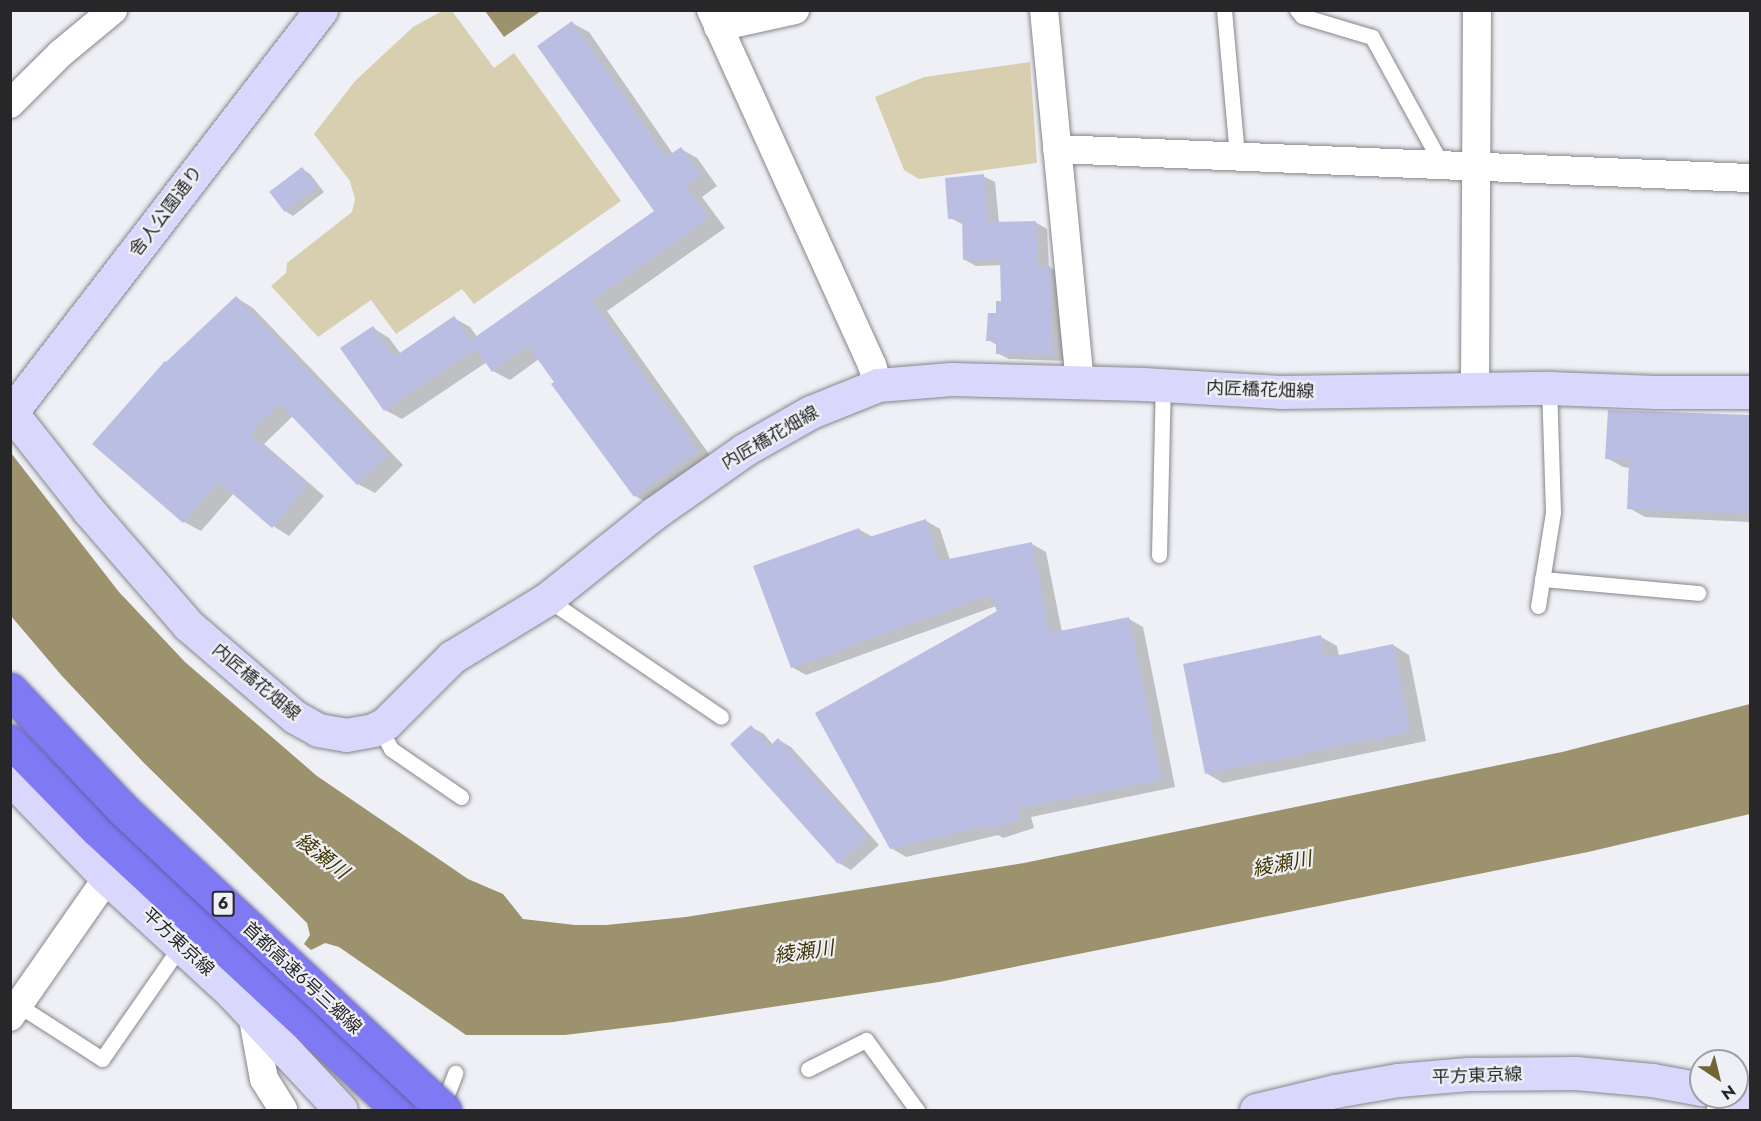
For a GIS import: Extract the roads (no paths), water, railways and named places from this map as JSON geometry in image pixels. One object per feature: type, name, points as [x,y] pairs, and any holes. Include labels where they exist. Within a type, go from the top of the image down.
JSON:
[{"type":"highway","name":"首都高速6号三郷線","points":[[10,690],[122,809],[442,1110]]},
{"type":"highway","name":"首都高速6号三郷線","points":[[10,741],[97,830],[398,1110]]},
{"type":"main road","name":"舎人公園通り","points":[[11,412],[321,10]]},
{"type":"main road","name":"内匠橋花畑線","points":[[11,412],[154,589],[188,625],[295,717],[332,734],[359,734],[379,727],[400,712],[452,657],[547,599],[652,514],[744,450],[811,412],[878,385],[951,379],[1163,385],[1280,392],[1475,388],[1750,392]]},
{"type":"main road","name":"平方東京線","points":[[10,778],[107,878],[182,944],[252,1013],[341,1110]]},
{"type":"main road","name":"平方東京線","points":[[1256,1110],[1336,1101],[1398,1080],[1445,1076],[1564,1073],[1652,1080],[1689,1087]]},
{"type":"street","points":[[795,10],[714,19],[872,365],[878,385]]},
{"type":"street","points":[[1044,10],[1080,384]]},
{"type":"street","points":[[1475,388],[1477,10]]},
{"type":"street","points":[[10,104],[96,15]]},
{"type":"street","points":[[1057,149],[1441,163],[1750,178]]},
{"type":"street","points":[[14,1011],[107,878]]},
{"type":"street","points":[[252,1013],[264,1079],[283,1110]]},
{"type":"lane","points":[[1224,10],[1237,156]]},
{"type":"lane","points":[[1297,10],[1302,16],[1372,37],[1441,163]]},
{"type":"lane","points":[[1159,555],[1163,385]]},
{"type":"lane","points":[[1538,606],[1553,512],[1549,388]]},
{"type":"lane","points":[[1542,579],[1698,593]]},
{"type":"lane","points":[[547,599],[721,717]]},
{"type":"lane","points":[[379,727],[392,748],[461,796]]},
{"type":"lane","points":[[14,1011],[102,1059],[182,944]]},
{"type":"lane","points":[[808,1069],[866,1040],[917,1110]]},
{"type":"lane","points":[[442,1110],[455,1073]]},
{"type":"water","points":[[485,11],[541,11],[504,37]]},
{"type":"water","name":"綾瀬川","points":[[11,453],[119,592],[185,662],[317,776],[468,879],[503,894],[523,919],[575,925],[606,925],[686,917],[1024,863],[1562,752],[1750,704],[1750,814],[1588,852],[939,982],[673,1022],[565,1035],[466,1035],[339,947],[325,943],[311,950],[304,944],[310,935],[307,923],[143,762],[62,676],[11,616]]}]
